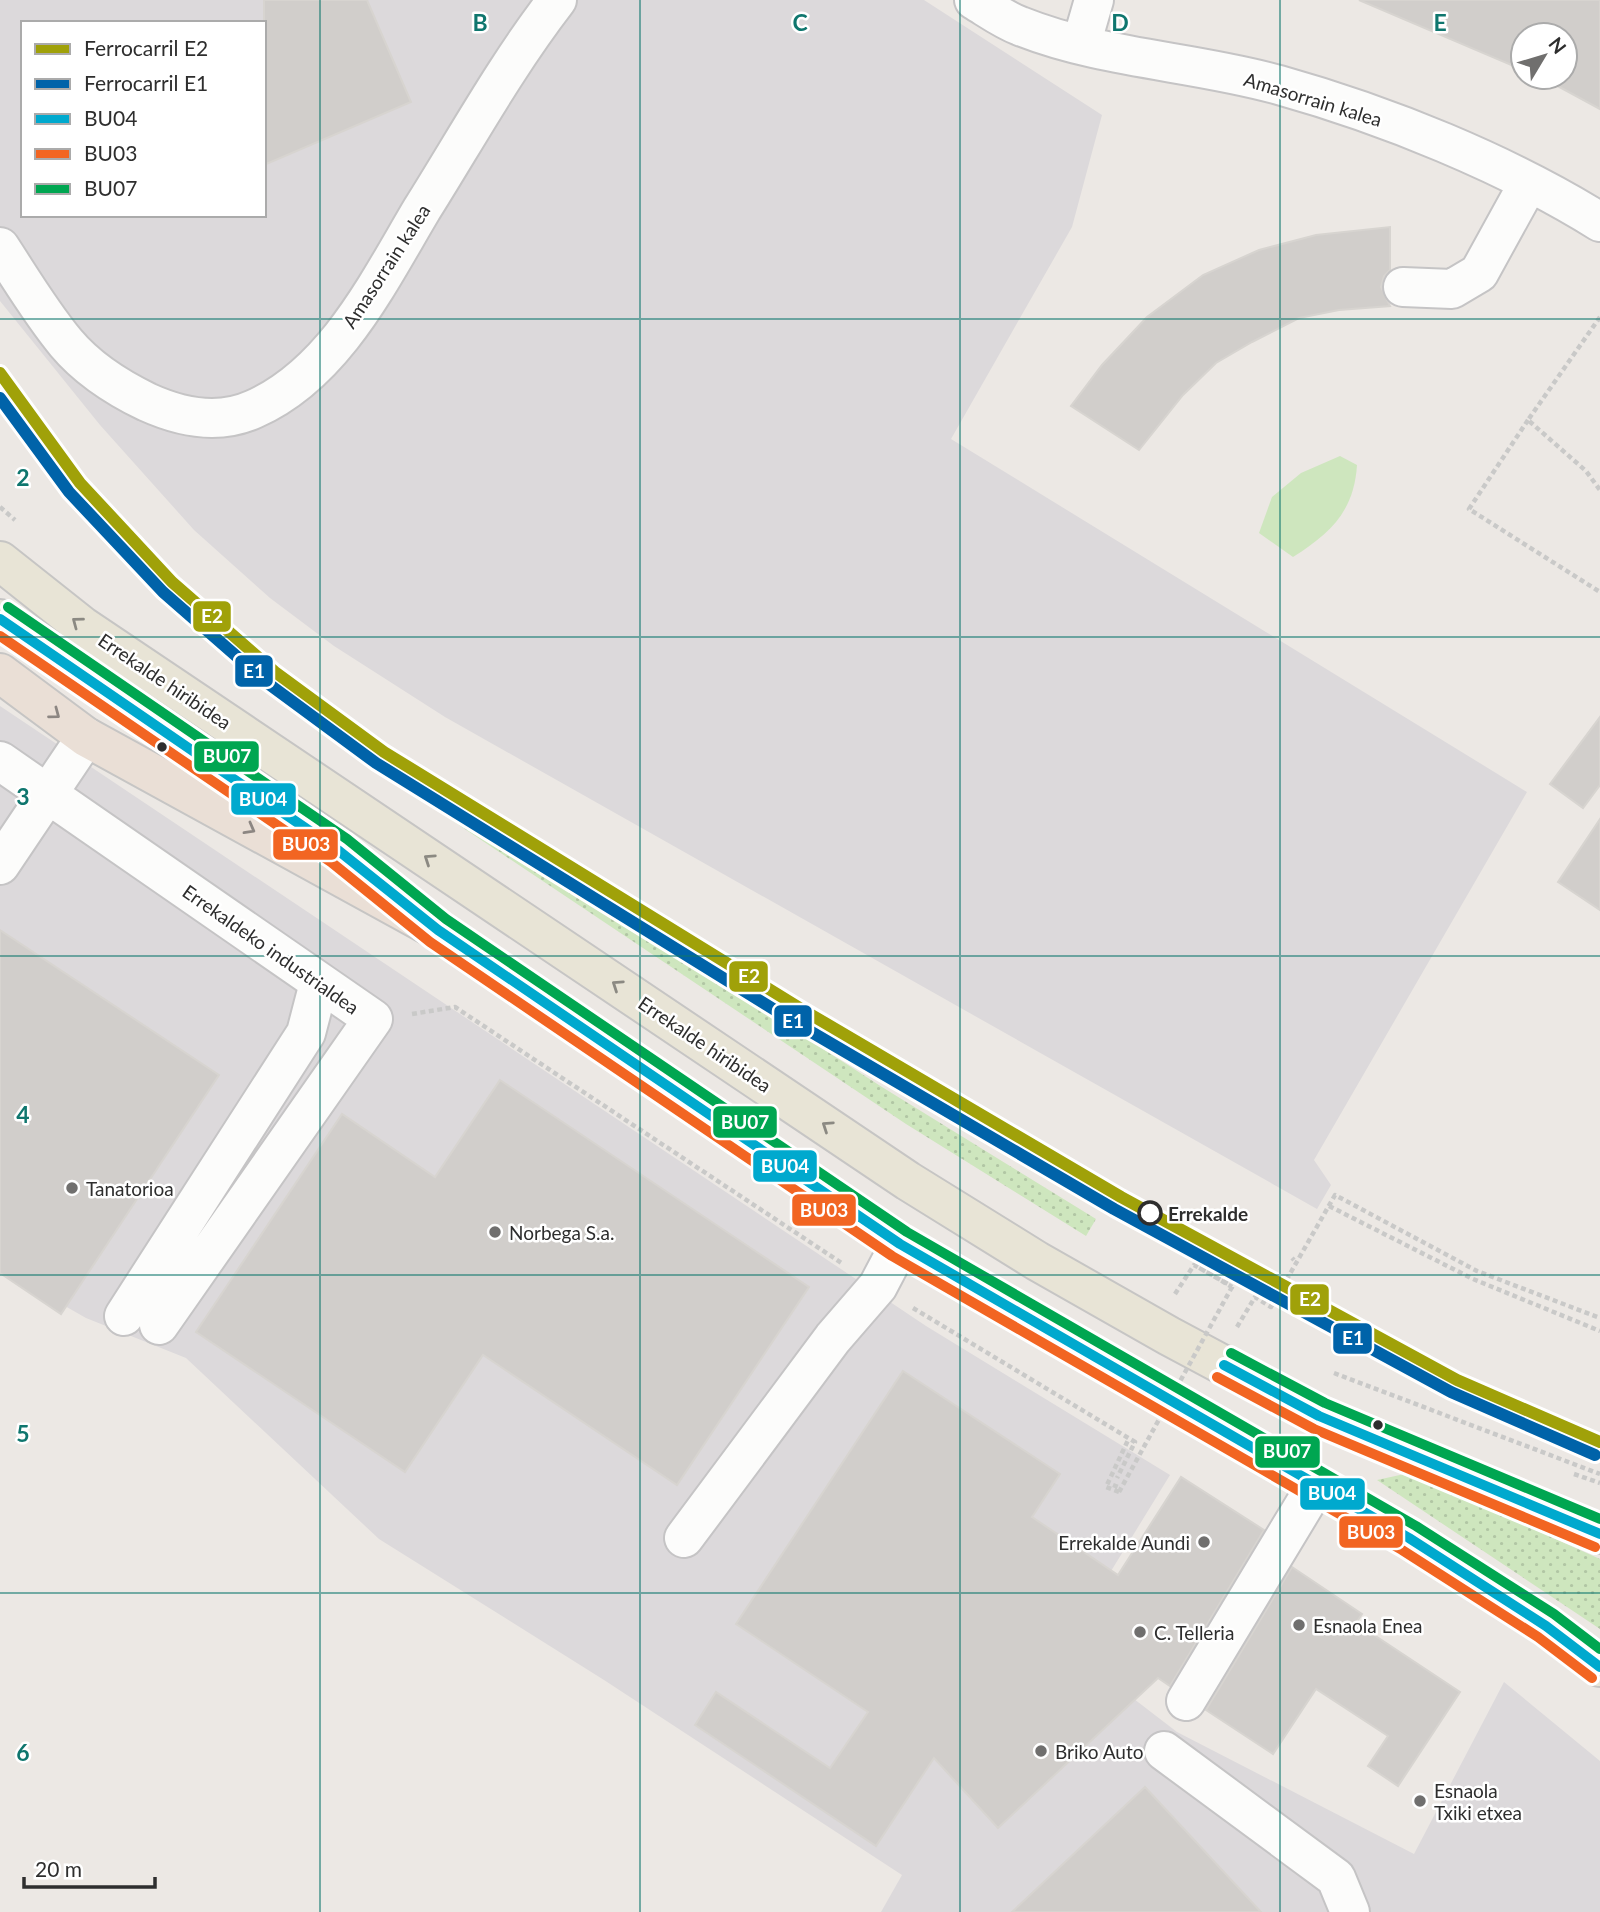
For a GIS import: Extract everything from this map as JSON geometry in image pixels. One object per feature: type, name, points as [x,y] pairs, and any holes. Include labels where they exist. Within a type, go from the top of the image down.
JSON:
[{"type":"highway","points":[[0,673],[86,737],[438,930]]},
{"type":"main road","name":"Errekalde hiribidea","points":[[0,561],[94,634],[876,1159],[1037,1261],[1169,1336],[1320,1416],[1452,1474],[1600,1534]]},
{"type":"main road","points":[[0,619],[339,851],[438,930],[900,1244],[1409,1538],[1535,1619],[1600,1667]]},
{"type":"street","name":"Amasorrain kalea","points":[[0,247],[67,345],[120,389],[167,411],[213,419],[253,410],[291,387],[329,350],[365,304],[524,42],[557,0]]},
{"type":"street","name":"Amasorrain kalea","points":[[974,0],[1018,26],[1081,45],[1278,84],[1370,116],[1484,161],[1600,222]]},
{"type":"street","points":[[1081,45],[1094,0]]},
{"type":"street","points":[[1403,287],[1452,289],[1479,273],[1528,184]]},
{"type":"street","points":[[0,864],[86,737]]},
{"type":"street","name":"Errekaldeko industrialdea","points":[[4,772],[48,794],[373,1019],[142,1321],[306,1033],[319,983]]},
{"type":"street","points":[[684,1538],[833,1338],[878,1286],[900,1244]]},
{"type":"street","points":[[1186,1701],[1317,1484]]},
{"type":"street","points":[[1164,1751],[1336,1878],[1350,1912]]},
{"type":"path","points":[[1600,317],[1469,509],[1600,592]]},
{"type":"path","points":[[1528,420],[1586,471],[1600,490]]},
{"type":"path","points":[[373,1019],[455,1007],[878,1286],[1129,1438],[1135,1443],[1117,1478]]},
{"type":"path","points":[[1248,1335],[1236,1329],[1255,1297],[1271,1307],[1294,1260],[1335,1195],[1478,1271],[1600,1318]]},
{"type":"path","points":[[1329,1206],[1472,1279],[1599,1331]]},
{"type":"path","points":[[1174,1296],[1194,1265],[1217,1278],[1228,1284],[1235,1273],[1204,1256],[1198,1267],[1210,1273],[1221,1280],[1232,1287]]},
{"type":"path","points":[[1120,1490],[1241,1270],[1280,1292]]},
{"type":"path","points":[[1329,1371],[1600,1474]]},
{"type":"path","points":[[1120,1490],[1106,1487],[1129,1438]]},
{"type":"path","points":[[1113,1485],[1120,1490]]},
{"type":"shaded area","points":[[0,0],[924,0],[1102,115],[1072,227],[951,439],[1527,792],[1314,1160],[1331,1185],[1317,1209],[445,717],[334,646],[270,598],[194,530],[100,425],[0,301]]},
{"type":"shaded area","points":[[0,706],[926,1326],[1170,1475],[1065,1646],[1177,1732],[1414,1854],[1504,1682],[1600,1761],[1600,1912],[881,1912],[902,1875],[604,1680],[379,1539],[186,1358],[86,1318],[0,1269]]},
{"type":"green space","points":[[1340,456],[1357,465],[1355,481],[1345,508],[1319,539],[1293,557],[1259,533],[1272,497],[1301,473]]},
{"type":"green space","points":[[438,811],[558,878],[882,1087],[1096,1219],[1086,1236],[906,1124]]},
{"type":"green space","points":[[1409,1473],[1600,1559],[1600,1629],[1377,1480]]},
{"type":"building","points":[[264,0],[367,0],[411,102],[266,164]]},
{"type":"building","points":[[1359,0],[1600,0],[1600,109],[1567,91],[1579,91],[1579,21],[1509,21],[1509,64]]},
{"type":"building","points":[[1390,227],[1390,270],[1384,276],[1381,287],[1390,306],[1339,310],[1299,318],[1252,342],[1216,363],[1183,395],[1139,450],[1071,406],[1102,365],[1147,317],[1203,275],[1259,250],[1316,235]]},
{"type":"building","points":[[1600,717],[1600,785],[1583,808],[1550,784]]},
{"type":"building","points":[[1600,819],[1600,910],[1558,882]]},
{"type":"building","name":"Tanatorioa","points":[[0,930],[219,1075],[61,1314],[0,1273]]},
{"type":"building","name":"Norbega S.a.","points":[[500,1080],[809,1287],[677,1485],[483,1355],[405,1472],[196,1332],[342,1114],[435,1177]]},
{"type":"building","points":[[903,1371],[1060,1474],[1032,1517],[1118,1575],[1181,1477],[1264,1530],[1170,1686],[1158,1678],[998,1828],[934,1758],[876,1846],[695,1725],[716,1692],[830,1768],[868,1712],[736,1624]]},
{"type":"building","points":[[1292,1567],[1362,1614],[1356,1623],[1460,1692],[1398,1786],[1368,1766],[1388,1736],[1316,1689],[1273,1754],[1206,1710]]},
{"type":"building","points":[[1145,1787],[1261,1912],[1012,1912]]},
{"type":"rail line","name":"E2","points":[[0,373],[80,483],[172,582],[275,672],[384,752],[803,1010],[1121,1197],[1457,1380],[1600,1442]]},
{"type":"rail line","name":"E1","points":[[0,398],[69,492],[163,592],[266,682],[376,763],[796,1023],[1114,1209],[1451,1392],[1595,1455]]},
{"type":"transit line","name":"BU07","points":[[8,607],[347,839],[446,919],[907,1232],[1416,1526],[1554,1614],[1600,1649]]},
{"type":"transit line","name":"BU04","points":[[0,619],[339,851],[438,930],[900,1244],[1409,1538],[1546,1626],[1600,1667]]},
{"type":"transit line","name":"BU03","points":[[0,636],[331,862],[430,942],[892,1256],[1402,1550],[1538,1637],[1592,1678]]},
{"type":"transit line","name":"BU07","points":[[1231,1353],[1325,1403],[1600,1519]]},
{"type":"transit line","name":"BU04","points":[[1224,1365],[1319,1416],[1600,1534]]},
{"type":"transit line","name":"BU03","points":[[1217,1377],[1314,1429],[1595,1547]]},
{"type":"place","name":"Tanatorioa","points":[[72,1188]]},
{"type":"place","name":"Errekalde","points":[[1150,1213]]},
{"type":"place","name":"Norbega S.a.","points":[[495,1232]]},
{"type":"place","name":"Errekalde Aundi","points":[[1204,1542]]},
{"type":"place","name":"Esnaola Enea","points":[[1299,1625]]},
{"type":"place","name":"C. Telleria","points":[[1140,1632]]},
{"type":"place","name":"Briko Auto","points":[[1041,1751]]},
{"type":"place","name":"Esnaola Txiki etxea","points":[[1420,1801]]}]
